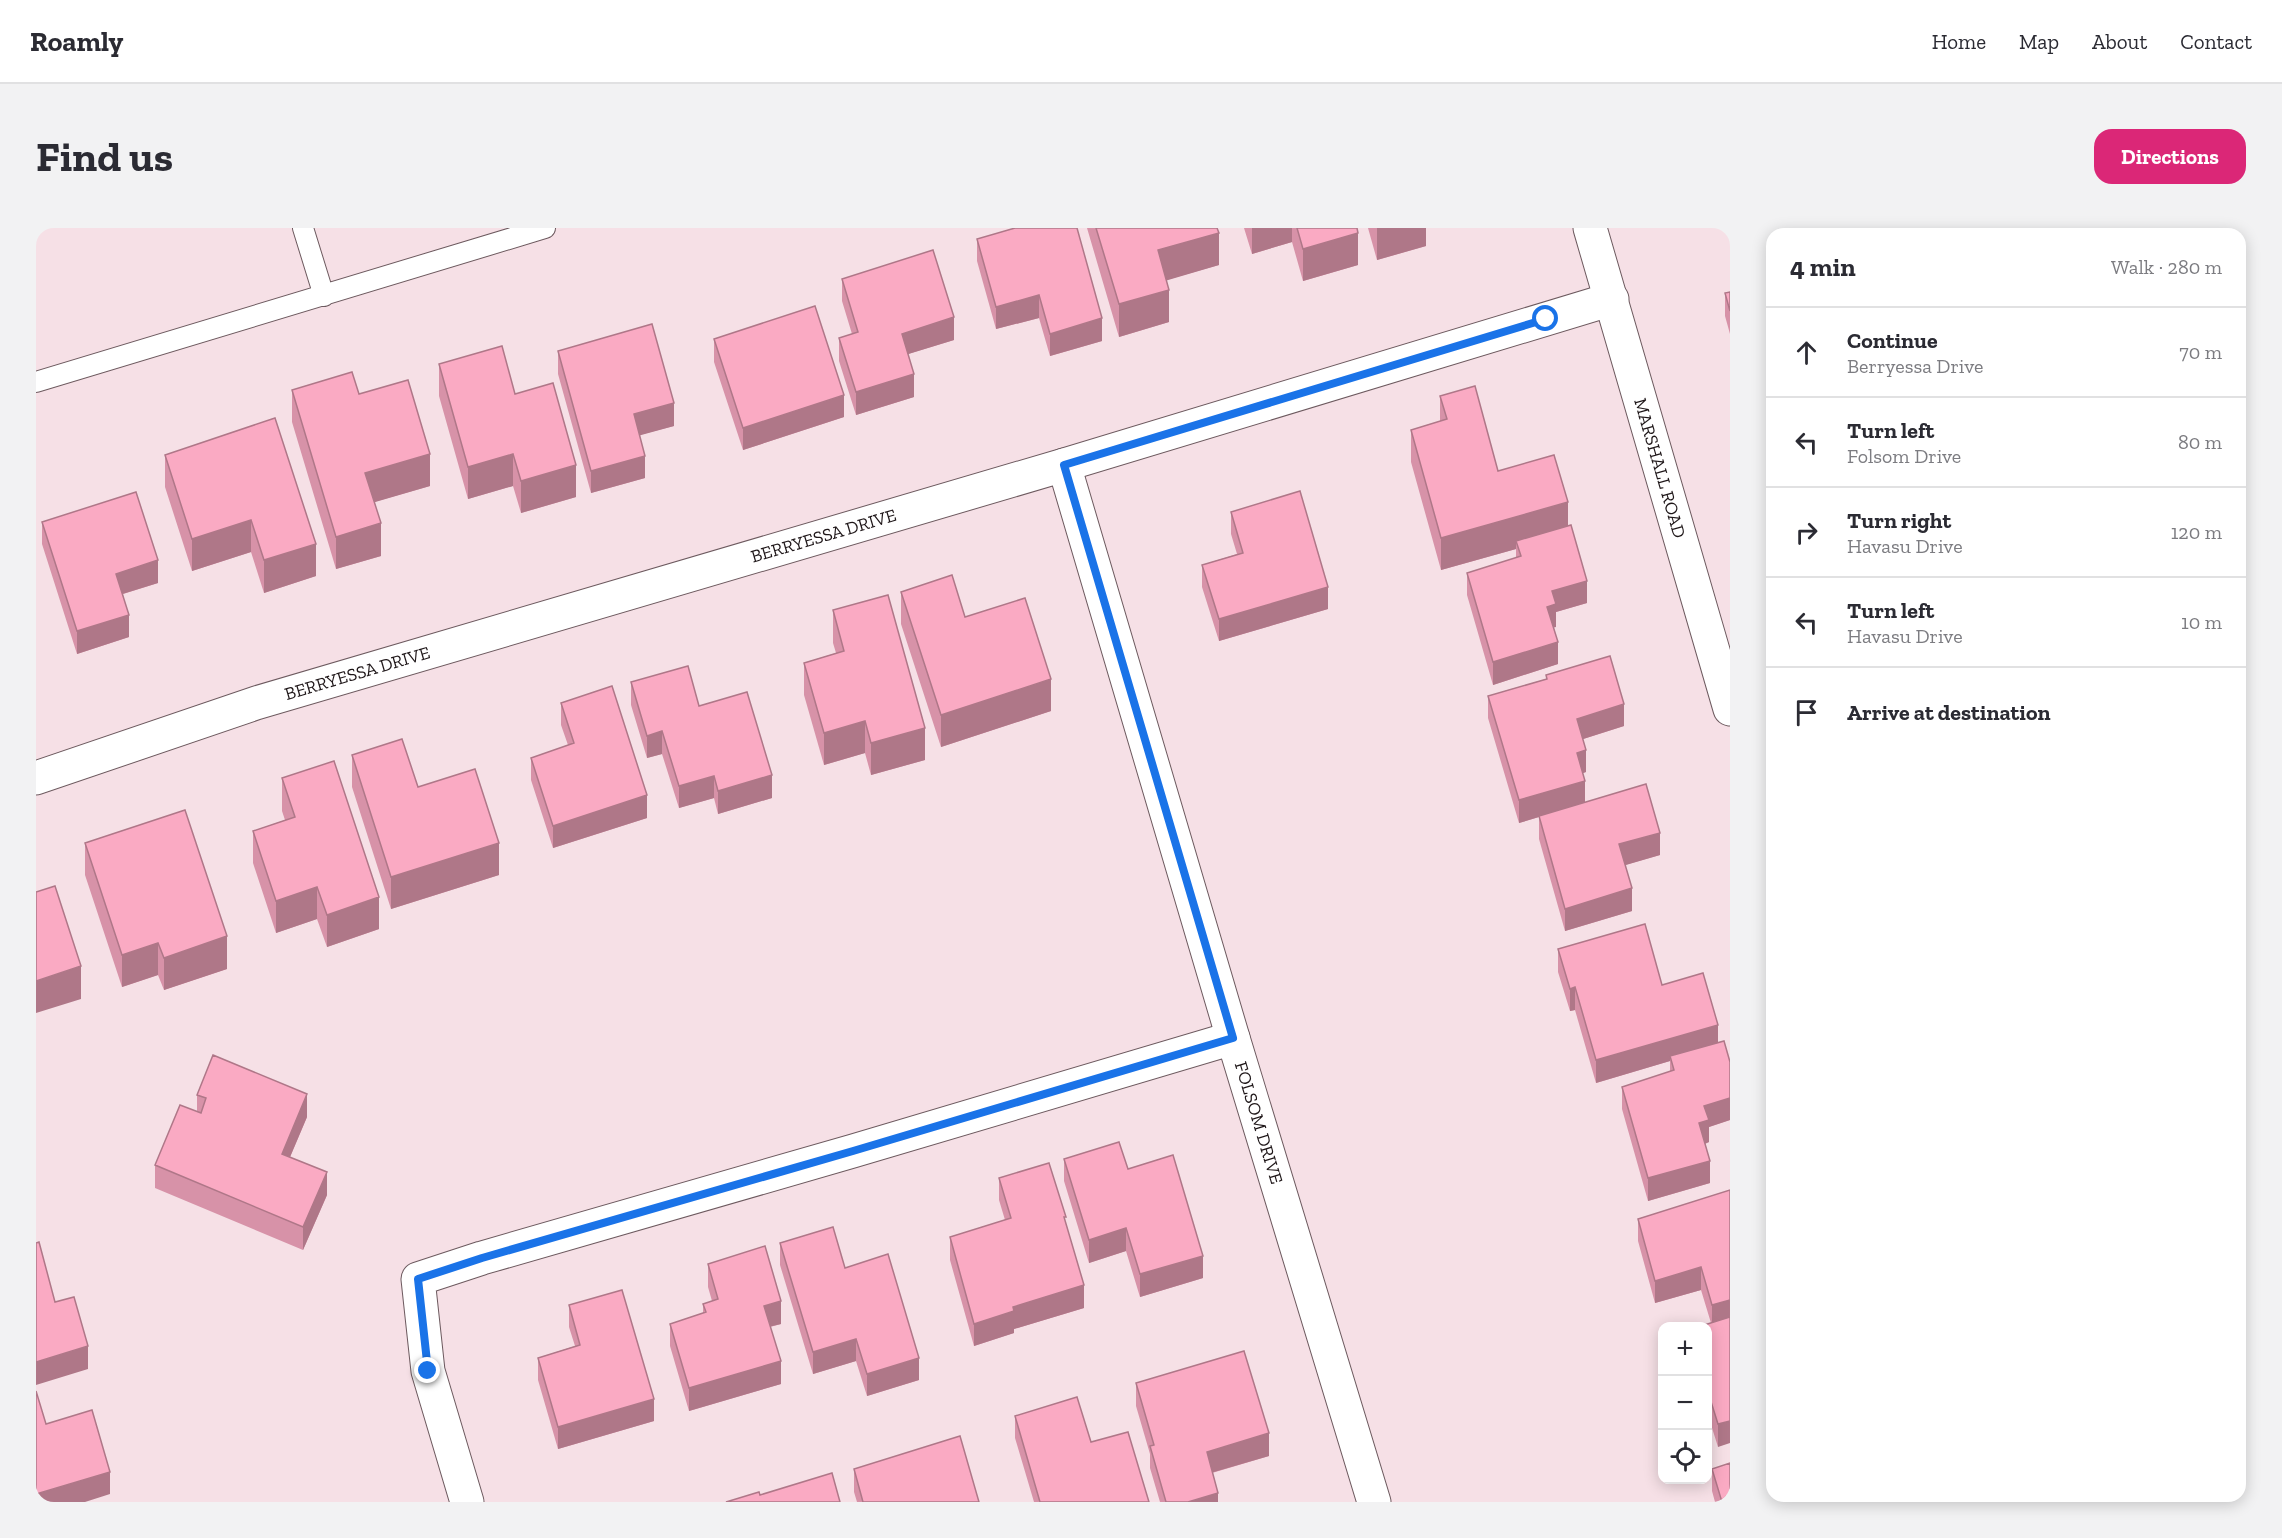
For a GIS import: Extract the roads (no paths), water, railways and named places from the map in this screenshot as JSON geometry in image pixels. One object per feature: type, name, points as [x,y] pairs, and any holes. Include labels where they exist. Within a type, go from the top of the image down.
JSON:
[{"type":"street","name":"MARSHALL ROAD","points":[[1590,228],[1730,709]]},
{"type":"street","name":"BERRYESSA DRIVE","points":[[36,778],[256,703],[1064,465],[1611,299]]},
{"type":"street","name":"FOLSOM DRIVE","points":[[1064,465],[1233,1038],[1374,1502]]},
{"type":"street","points":[[467,1502],[428,1371],[418,1279],[482,1258],[864,1148],[1233,1038]]},
{"type":"lane","points":[[303,228],[324,296]]},
{"type":"lane","points":[[36,382],[545,228]]}]
